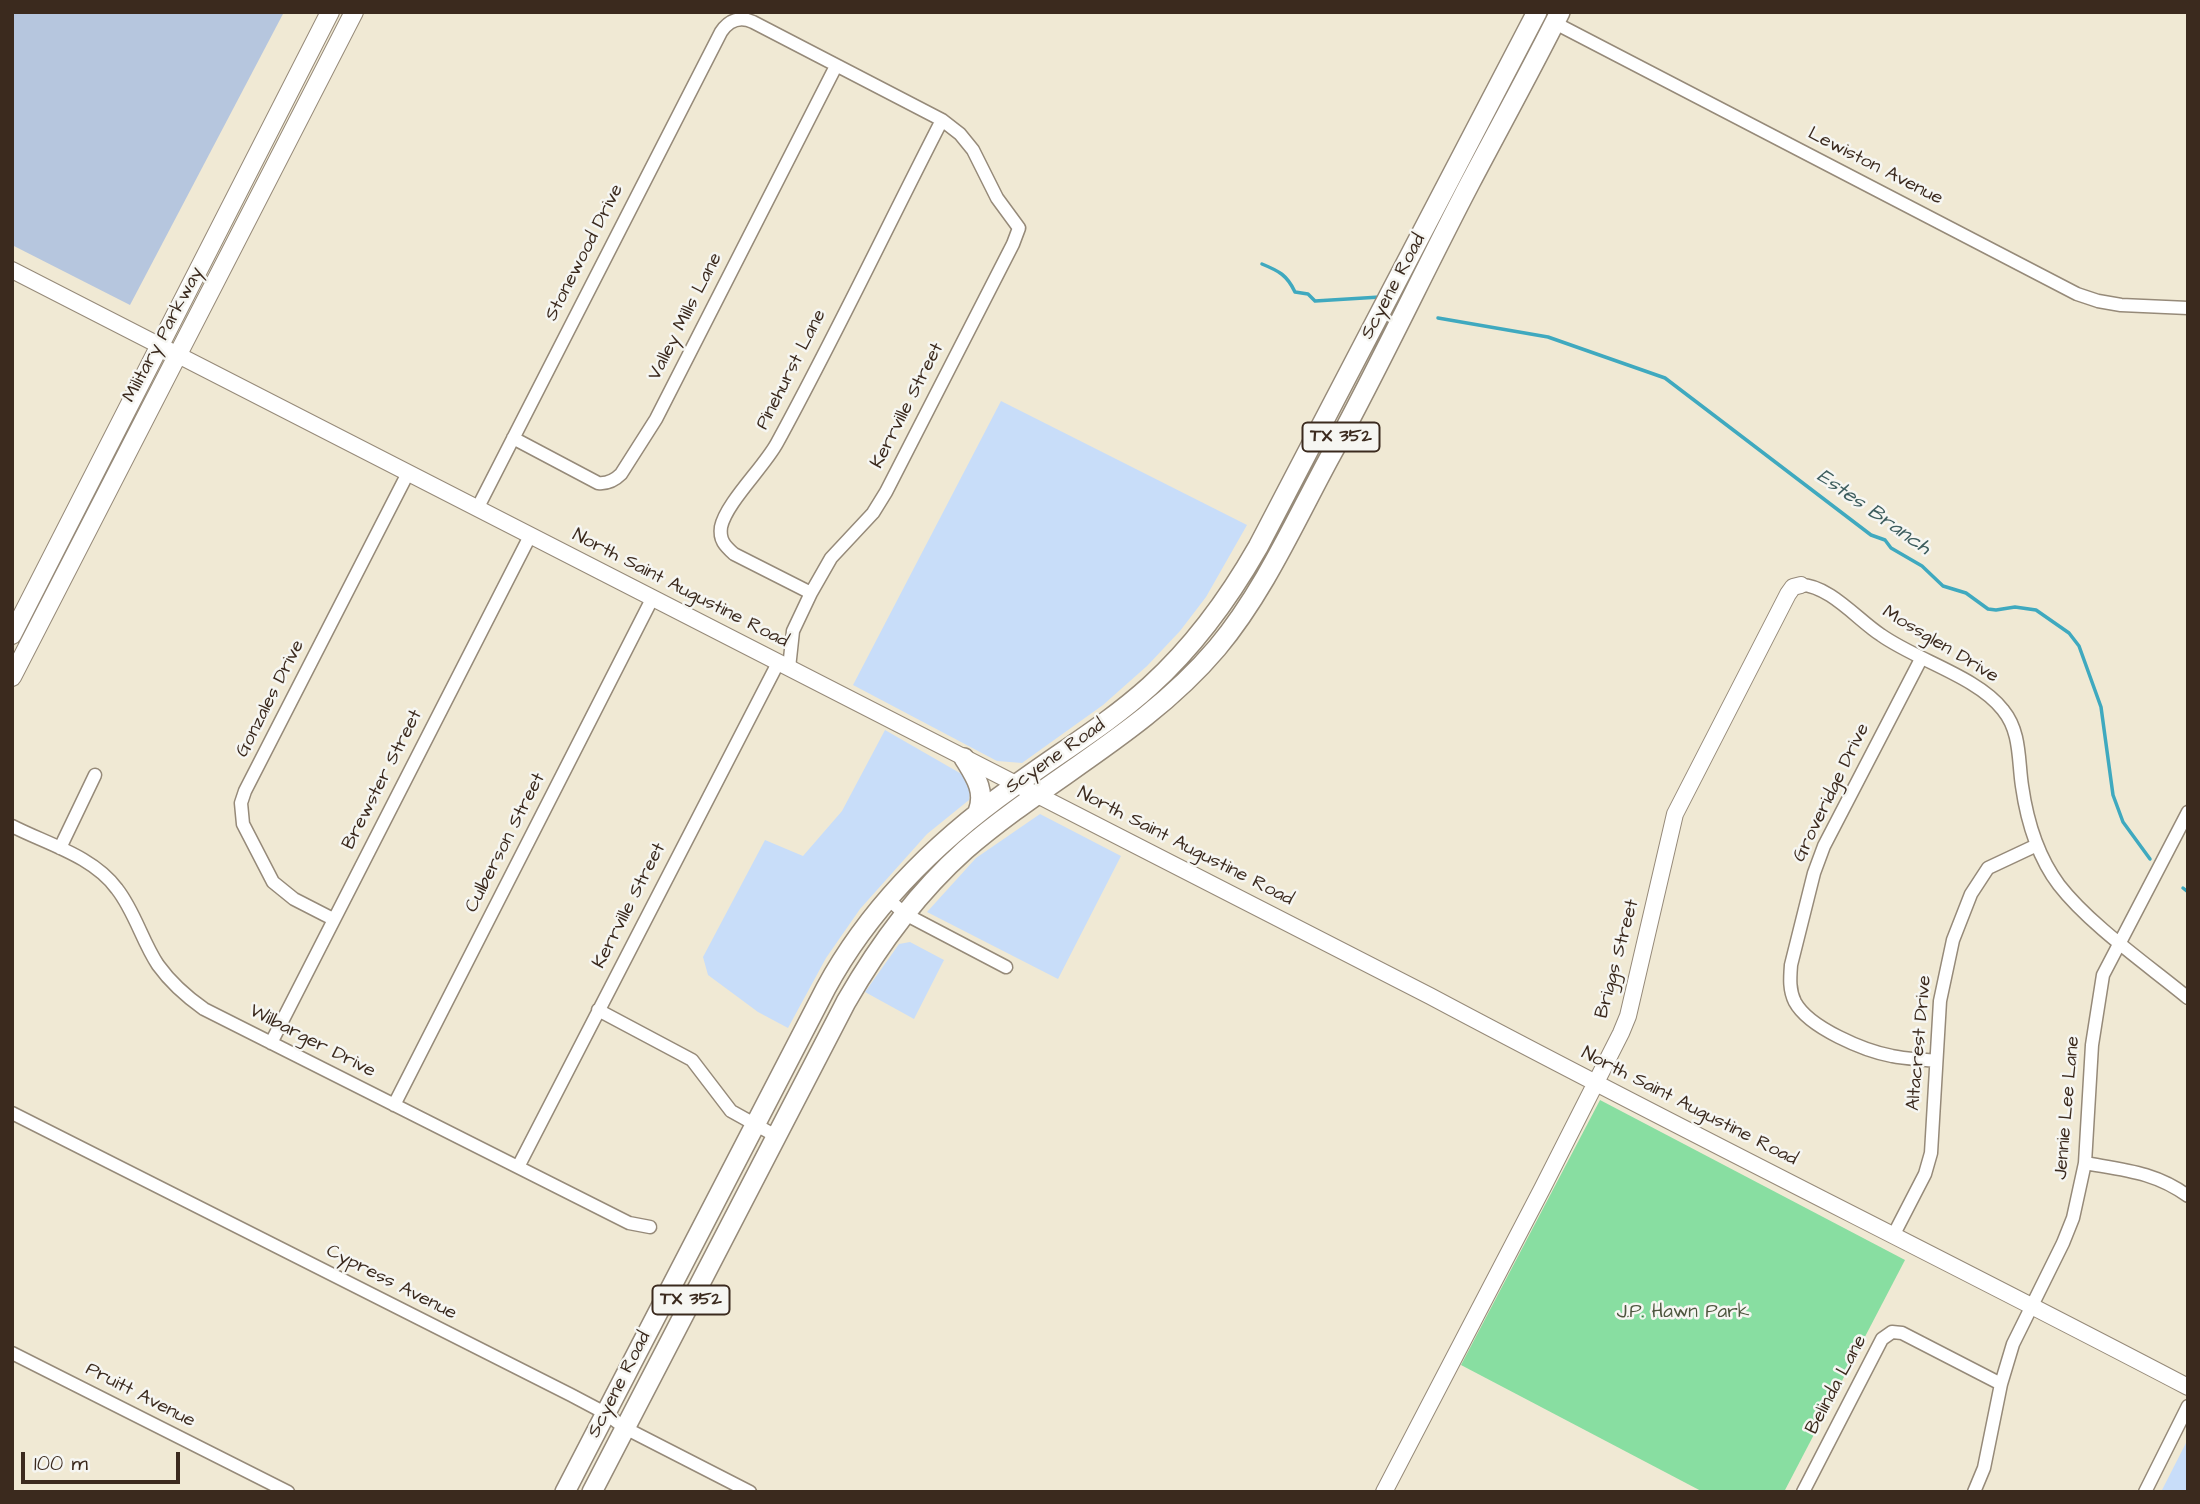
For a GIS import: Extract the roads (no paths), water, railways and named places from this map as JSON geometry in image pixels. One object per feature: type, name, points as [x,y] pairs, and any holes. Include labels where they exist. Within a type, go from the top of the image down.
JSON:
[{"type":"main road","name":"Military Parkway","points":[[12,635],[330,12]]},
{"type":"main road","name":"Military Parkway","points":[[12,677],[354,12]]},
{"type":"main road","name":"Scyene Road","points":[[565,1492],[834,973],[887,898],[935,848],[978,813],[1082,740],[1144,692],[1182,653],[1228,596],[1547,15]]},
{"type":"main road","name":"Scyene Road","points":[[592,1492],[865,968],[905,914],[968,848],[1150,713],[1214,652],[1244,612],[1374,376],[1469,184],[1547,15]]},
{"type":"main road","points":[[226,216],[245,225]]},
{"type":"main road","points":[[964,758],[979,783],[981,803],[978,813]]},
{"type":"street","name":"Lewiston Avenue","points":[[1547,15],[2077,294],[2121,305],[2188,308]]},
{"type":"street","name":"Stonewood Drive","points":[[477,509],[725,25],[734,20],[747,19],[836,66]]},
{"type":"street","points":[[836,66],[942,120]]},
{"type":"street","name":"Valley Mills Lane","points":[[513,438],[598,483],[615,480],[621,474],[656,419],[836,66]]},
{"type":"street","name":"Kerrville Street","points":[[517,1167],[783,666],[793,631],[811,593],[831,558],[873,513],[886,492],[1013,244],[1019,228],[997,198],[973,150],[960,134],[942,120]]},
{"type":"street","name":"Pinehurst Lane","points":[[811,593],[734,554],[724,546],[722,525],[777,443],[942,120]]},
{"type":"street","name":"North Saint Augustine Road","points":[[12,270],[2188,1387]]},
{"type":"street","name":"Gonzales Drive","points":[[333,919],[294,899],[274,882],[243,824],[241,803],[408,473]]},
{"type":"street","name":"Brewster Street","points":[[271,1042],[530,536]]},
{"type":"street","name":"Mossglen Drive","points":[[1801,585],[1811,586],[1841,603],[1875,631],[1921,659],[1974,685],[1992,698],[2009,719],[2019,751],[2027,814],[2037,845],[2059,884],[2092,919],[2188,998]]},
{"type":"street","name":"Briggs Street","points":[[1386,1491],[1628,1016],[1675,814],[1788,594],[1793,587],[1801,585]]},
{"type":"street","name":"Culberson Street","points":[[394,1105],[652,599]]},
{"type":"street","name":"Groveridge Drive","points":[[1921,659],[1824,846],[1814,873],[1794,951],[1790,979],[1795,1002],[1802,1012],[1821,1026],[1868,1050],[1895,1057],[1936,1060]]},
{"type":"street","points":[[60,848],[96,775]]},
{"type":"street","name":"Jennie Lee Lane","points":[[1974,1492],[1984,1468],[2001,1384],[2013,1344],[2073,1218],[2085,1164],[2092,1045],[2103,975],[2188,813]]},
{"type":"street","name":"Wilbarger Drive","points":[[12,826],[60,848],[105,876],[117,888],[158,964],[188,998],[204,1009],[629,1223],[650,1227]]},
{"type":"street","name":"Altacrest Drive","points":[[1894,1234],[1925,1174],[1931,1153],[1942,982],[1953,940],[1979,879],[1996,863],[2037,845]]},
{"type":"street","points":[[887,898],[905,914],[1006,967]]},
{"type":"street","points":[[598,1010],[692,1060],[731,1111],[776,1136]]},
{"type":"street","name":"Cypress Avenue","points":[[12,1113],[605,1413],[625,1428],[750,1492]]},
{"type":"street","points":[[2085,1164],[2147,1174],[2166,1181],[2188,1196]]},
{"type":"street","name":"Belinda Lane","points":[[1803,1492],[1882,1339],[1892,1332],[1902,1333],[2001,1384]]},
{"type":"street","name":"Pruitt Avenue","points":[[12,1353],[288,1492]]},
{"type":"street","points":[[2145,1492],[2188,1406]]},
{"type":"waterway","name":"Estes Branch","points":[[1262,264],[1282,274],[1295,292],[1308,294],[1315,301],[1380,297]]},
{"type":"waterway","name":"Estes Branch","points":[[1438,318],[1548,337],[1665,378],[1871,535],[1885,540],[1891,548],[1922,566],[1943,586],[1966,593],[1988,609],[2015,607],[2036,610],[2069,633],[2079,646],[2101,707],[2113,795],[2123,822],[2150,859]]},
{"type":"waterway","name":"Estes Branch","points":[[2183,888],[2188,892]]},
{"type":"park label","name":"J.P. Hawn Park","points":[[1683,1313]]}]
